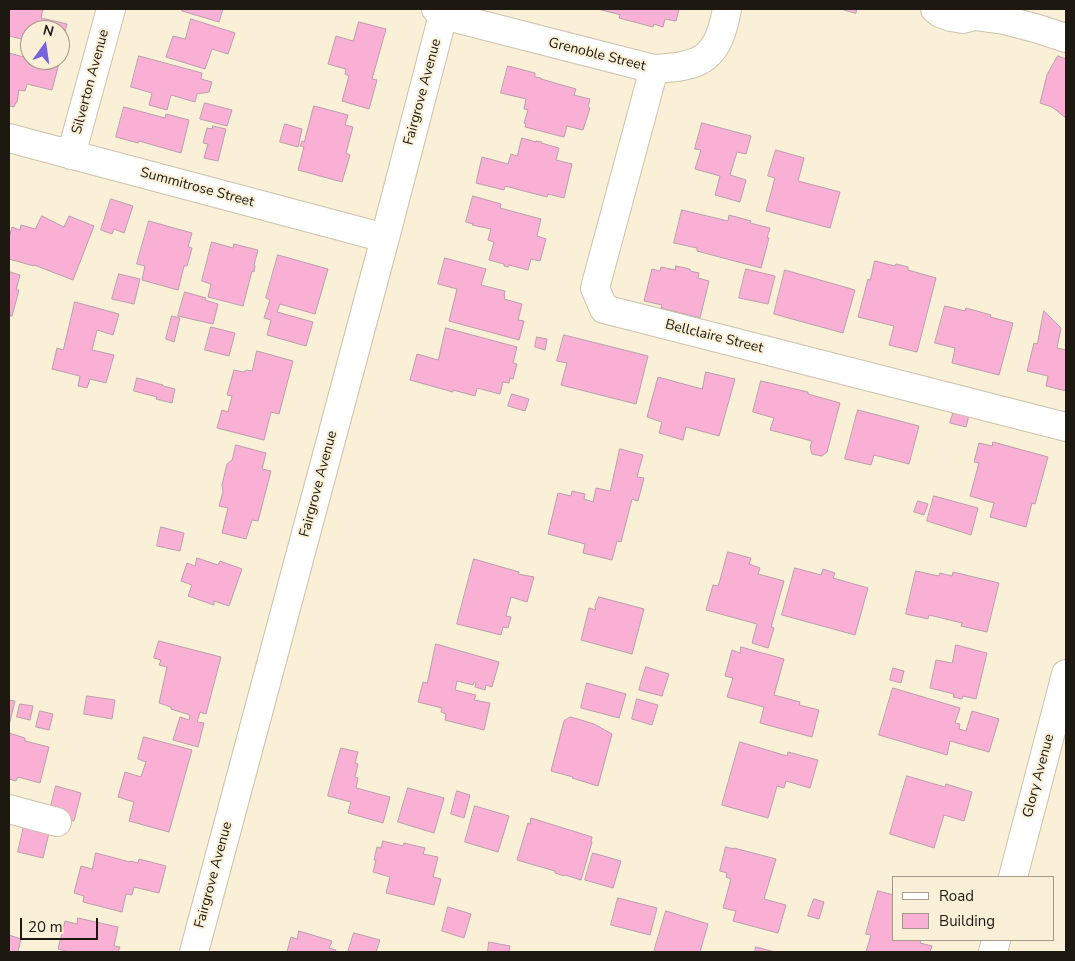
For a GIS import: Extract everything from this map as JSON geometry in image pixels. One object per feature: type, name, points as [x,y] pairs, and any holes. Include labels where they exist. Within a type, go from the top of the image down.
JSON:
[{"type":"street","name":"Silverton Avenue","points":[[71,155],[111,9]]},
{"type":"street","name":"Grenoble Street","points":[[440,12],[654,69],[686,67],[701,61],[709,55],[717,44],[724,27],[727,9]]},
{"type":"street","points":[[935,9],[951,18],[963,19],[975,16],[1004,20],[1066,38]]},
{"type":"street","name":"Fairgrove Avenue","points":[[194,952],[385,238],[440,12]]},
{"type":"street","name":"Bellclaire Street","points":[[654,69],[595,288],[604,309],[1066,427]]},
{"type":"street","name":"Summitrose Street","points":[[9,138],[385,238]]},
{"type":"street","name":"Glory Avenue","points":[[1013,876],[1066,674]]},
{"type":"street","points":[[9,809],[57,822]]},
{"type":"building","points":[[9,9],[43,9],[41,18],[50,20],[20,20],[20,39],[9,36]]},
{"type":"building","points":[[183,9],[223,9],[219,22],[182,11]]},
{"type":"building","points":[[598,9],[679,9],[676,21],[665,19],[663,27],[654,24],[653,27],[619,18],[620,15]]},
{"type":"building","points":[[841,9],[857,9],[856,13]]},
{"type":"building","points":[[191,19],[235,33],[228,54],[212,49],[205,69],[166,57],[173,36],[185,39]]},
{"type":"building","points":[[359,22],[386,29],[372,79],[377,80],[369,109],[342,101],[349,76],[345,74],[346,69],[328,64],[336,36],[353,41]]},
{"type":"building","points":[[9,53],[20,56],[20,70],[57,70],[52,90],[27,84],[25,91],[19,90],[14,107],[9,106]]},
{"type":"building","points":[[139,56],[202,73],[201,79],[212,82],[209,92],[197,94],[195,102],[171,95],[167,110],[149,105],[152,93],[131,87]]},
{"type":"building","points":[[1058,56],[1066,59],[1066,118],[1052,107],[1040,103],[1047,75]]},
{"type":"building","points":[[508,66],[535,73],[535,77],[576,89],[574,95],[590,99],[588,107],[590,108],[583,130],[567,126],[564,137],[525,127],[526,124],[524,123],[528,110],[524,109],[526,99],[501,93]]},
{"type":"building","points":[[205,103],[232,110],[227,126],[200,119]]},
{"type":"building","points":[[314,106],[348,115],[345,125],[353,127],[346,153],[350,155],[342,182],[298,170],[304,147],[300,146],[302,141],[304,142]]},
{"type":"building","points":[[124,107],[165,118],[166,114],[189,120],[181,153],[139,141],[138,143],[116,137]]},
{"type":"building","points":[[702,123],[751,136],[746,154],[737,152],[730,175],[746,180],[740,202],[715,195],[720,176],[695,169],[701,150],[695,149]]},
{"type":"building","points":[[285,124],[302,129],[298,147],[280,142]]},
{"type":"building","points":[[213,126],[226,129],[218,161],[204,158],[208,144],[203,143],[207,128],[212,129]]},
{"type":"building","points":[[522,138],[559,148],[556,160],[572,164],[564,198],[548,194],[547,197],[505,186],[504,190],[476,183],[482,157],[508,164],[511,154],[517,156]]},
{"type":"building","points":[[776,150],[804,158],[798,181],[840,192],[830,228],[766,211],[775,178],[768,176]]},
{"type":"building","points":[[473,196],[501,204],[500,208],[541,219],[537,236],[546,239],[540,261],[531,259],[528,270],[509,265],[508,267],[504,266],[504,264],[489,260],[494,242],[488,240],[491,229],[466,222]]},
{"type":"building","points":[[111,199],[133,206],[124,233],[114,229],[112,234],[101,230]]},
{"type":"building","points":[[682,210],[728,221],[729,215],[770,228],[761,268],[697,251],[697,248],[674,243]]},
{"type":"building","points":[[42,216],[64,227],[69,216],[94,226],[73,280],[34,265],[9,259],[9,238],[12,227],[20,230],[21,225],[35,229]]},
{"type":"building","points":[[149,221],[192,233],[188,247],[192,248],[187,266],[184,266],[178,290],[142,280],[145,266],[137,264]]},
{"type":"building","points":[[212,242],[233,248],[234,244],[258,250],[254,272],[252,271],[243,306],[208,297],[211,284],[202,281]]},
{"type":"building","points":[[278,255],[328,269],[315,314],[280,304],[277,312],[313,322],[306,346],[267,335],[271,320],[264,318],[270,300],[266,298]]},
{"type":"building","points":[[445,258],[486,269],[481,285],[505,291],[504,299],[522,304],[518,320],[524,321],[519,340],[449,321],[457,289],[438,284]]},
{"type":"building","points":[[875,261],[908,267],[908,270],[936,278],[917,352],[889,345],[894,326],[858,317]]},
{"type":"building","points":[[676,266],[699,273],[698,278],[709,281],[700,318],[661,308],[662,305],[644,301],[652,269],[660,271],[661,267],[675,270]]},
{"type":"building","points":[[746,269],[775,276],[768,304],[739,298]]},
{"type":"building","points":[[785,270],[855,290],[843,333],[774,314]]},
{"type":"building","points":[[10,272],[20,275],[16,290],[19,290],[12,316],[9,316]]},
{"type":"building","points":[[119,274],[140,279],[134,304],[112,299]]},
{"type":"building","points":[[185,292],[206,298],[205,300],[218,304],[213,324],[178,316]]},
{"type":"building","points":[[75,302],[119,314],[113,335],[97,330],[92,350],[114,355],[106,383],[90,379],[87,388],[78,386],[80,376],[52,369],[57,348],[63,350]]},
{"type":"building","points":[[945,306],[965,311],[966,308],[1013,323],[999,375],[952,363],[955,348],[935,343]]},
{"type":"building","points":[[1044,311],[1061,328],[1057,348],[1066,350],[1066,391],[1046,386],[1048,376],[1027,371],[1034,343],[1037,344]]},
{"type":"building","points":[[172,316],[180,318],[174,342],[166,339]]},
{"type":"building","points":[[211,327],[235,333],[229,356],[205,350]]},
{"type":"building","points":[[446,328],[517,347],[513,363],[517,364],[513,379],[510,378],[509,383],[503,382],[500,394],[477,388],[475,396],[410,380],[417,354],[438,360]]},
{"type":"building","points":[[564,335],[648,356],[636,404],[561,385],[567,363],[557,361]]},
{"type":"building","points":[[537,337],[547,339],[545,350],[535,347]]},
{"type":"building","points":[[257,351],[293,361],[279,414],[271,412],[264,440],[217,428],[222,410],[228,412],[232,396],[227,395],[234,370],[252,371]]},
{"type":"building","points":[[706,372],[735,379],[719,436],[686,427],[683,440],[659,433],[662,422],[647,417],[658,377],[702,389]]},
{"type":"building","points":[[137,378],[175,389],[172,403],[134,391]]},
{"type":"building","points":[[761,381],[808,392],[808,394],[840,403],[827,452],[822,456],[812,454],[810,447],[812,441],[770,430],[774,418],[753,412]]},
{"type":"building","points":[[512,394],[529,399],[525,411],[508,406]]},
{"type":"building","points":[[858,410],[919,426],[909,464],[874,455],[871,465],[845,459]]},
{"type":"building","points":[[954,411],[969,415],[966,427],[950,423]]},
{"type":"building","points":[[993,442],[1048,457],[1035,504],[1032,503],[1026,527],[990,517],[994,503],[970,496],[979,463],[974,462],[979,443],[992,446]]},
{"type":"building","points":[[236,445],[266,453],[262,469],[271,471],[258,521],[252,520],[246,539],[222,533],[228,508],[219,506],[227,464],[232,460]]},
{"type":"building","points":[[620,449],[643,455],[637,477],[644,478],[638,501],[632,499],[621,542],[617,541],[612,560],[583,553],[585,544],[548,534],[558,493],[571,496],[572,491],[585,494],[584,499],[593,502],[596,488],[610,491]]},
{"type":"building","points":[[934,496],[978,508],[971,535],[927,521]]},
{"type":"building","points":[[918,501],[928,504],[924,515],[914,512]]},
{"type":"building","points":[[161,527],[184,533],[180,551],[157,546]]},
{"type":"building","points":[[728,552],[751,558],[749,564],[760,568],[758,574],[784,581],[771,627],[774,628],[768,648],[752,643],[757,624],[706,610],[713,585],[718,586]]},
{"type":"building","points":[[197,558],[218,565],[220,561],[242,569],[229,606],[214,601],[214,605],[188,596],[192,585],[181,581],[187,563],[195,566]]},
{"type":"building","points":[[474,559],[519,572],[518,574],[534,577],[527,602],[511,597],[506,616],[511,617],[508,628],[503,627],[501,635],[457,624]]},
{"type":"building","points":[[795,568],[821,575],[823,569],[835,573],[833,578],[868,588],[855,635],[782,615]]},
{"type":"building","points":[[916,571],[939,576],[940,573],[952,576],[953,572],[999,583],[987,632],[961,626],[962,623],[929,615],[928,619],[906,614]]},
{"type":"building","points":[[599,597],[644,609],[632,654],[581,640],[589,608],[596,610],[595,607]]},
{"type":"building","points":[[159,641],[221,657],[206,714],[200,712],[197,722],[204,723],[198,747],[173,740],[180,717],[189,720],[190,715],[159,703],[167,667],[159,665],[161,660],[154,658]]},
{"type":"building","points":[[436,644],[499,662],[492,687],[486,685],[485,690],[475,687],[476,683],[474,682],[473,685],[457,681],[455,690],[476,695],[474,700],[490,703],[484,730],[445,720],[446,714],[441,712],[442,708],[418,702],[423,682],[427,683]]},
{"type":"building","points":[[956,645],[987,653],[976,699],[963,696],[962,699],[953,697],[954,694],[930,688],[936,660],[952,663]]},
{"type":"building","points":[[741,647],[784,659],[774,695],[800,702],[799,705],[819,710],[812,737],[760,723],[764,707],[727,697],[733,678],[725,676],[732,650],[740,653]]},
{"type":"building","points":[[646,667],[669,674],[662,696],[639,690]]},
{"type":"building","points":[[893,668],[904,671],[901,683],[890,680]]},
{"type":"building","points":[[587,683],[626,694],[619,718],[581,708]]},
{"type":"building","points":[[893,688],[960,708],[955,723],[960,724],[959,729],[966,731],[972,711],[999,719],[989,752],[950,741],[947,755],[879,735]]},
{"type":"building","points":[[87,696],[115,700],[112,719],[84,714]]},
{"type":"building","points":[[637,699],[658,705],[652,725],[632,719]]},
{"type":"building","points":[[9,700],[15,701],[9,725]]},
{"type":"building","points":[[20,704],[33,706],[30,720],[17,717]]},
{"type":"building","points":[[40,711],[53,714],[49,730],[36,727]]},
{"type":"building","points":[[571,717],[594,724],[612,734],[598,786],[551,771],[564,721]]},
{"type":"building","points":[[9,733],[25,738],[25,741],[49,747],[40,783],[18,777],[16,781],[9,779]]},
{"type":"building","points":[[144,737],[192,750],[169,832],[129,821],[134,802],[118,797],[125,772],[141,777],[146,762],[138,759]]},
{"type":"building","points":[[740,742],[787,756],[788,752],[818,760],[810,788],[786,781],[784,788],[777,786],[768,818],[722,805]]},
{"type":"building","points":[[341,748],[358,752],[355,763],[358,764],[355,777],[358,778],[356,788],[390,797],[383,823],[348,813],[351,802],[328,796]]},
{"type":"building","points":[[907,776],[945,787],[946,784],[972,792],[964,821],[944,815],[934,848],[890,834]]},
{"type":"building","points":[[56,786],[81,793],[74,821],[49,814]]},
{"type":"building","points":[[408,788],[444,798],[434,833],[398,822]]},
{"type":"building","points":[[457,791],[470,795],[464,818],[451,814]]},
{"type":"building","points":[[475,806],[509,816],[498,852],[465,842]]},
{"type":"building","points":[[531,818],[592,837],[581,880],[517,860]]},
{"type":"building","points":[[24,826],[49,833],[43,858],[18,852]]},
{"type":"building","points":[[383,841],[403,846],[404,843],[425,848],[423,854],[438,857],[433,877],[441,879],[434,905],[386,893],[390,877],[373,872],[377,847],[381,848]]},
{"type":"building","points":[[726,847],[776,859],[764,899],[786,905],[778,933],[733,921],[736,911],[723,908],[731,879],[726,877],[727,873],[720,871]]},
{"type":"building","points":[[96,853],[130,862],[138,863],[139,859],[166,866],[159,893],[134,887],[132,895],[126,894],[122,912],[83,902],[84,896],[74,893],[81,866],[92,869]]},
{"type":"building","points":[[593,853],[621,861],[613,888],[585,880]]},
{"type":"building","points":[[878,891],[892,894],[892,941],[921,941],[920,943],[932,946],[930,952],[866,952],[871,935],[866,934]]},
{"type":"building","points":[[618,898],[657,908],[650,935],[611,925]]},
{"type":"building","points":[[814,899],[824,902],[819,919],[808,916]]},
{"type":"building","points":[[448,907],[471,914],[464,938],[442,931]]},
{"type":"building","points":[[666,911],[708,924],[700,952],[654,952]]},
{"type":"building","points":[[78,918],[118,927],[114,946],[120,947],[118,952],[70,952],[58,949],[65,921],[77,924]]},
{"type":"building","points":[[299,931],[332,941],[329,948],[336,950],[335,952],[287,952],[291,937],[297,939]]},
{"type":"building","points":[[354,933],[380,940],[376,952],[348,952]]},
{"type":"building","points":[[9,935],[21,939],[18,952],[9,952]]},
{"type":"building","points":[[489,942],[510,946],[509,952],[488,952]]},
{"type":"building","points":[[756,947],[775,952],[755,952]]}]
